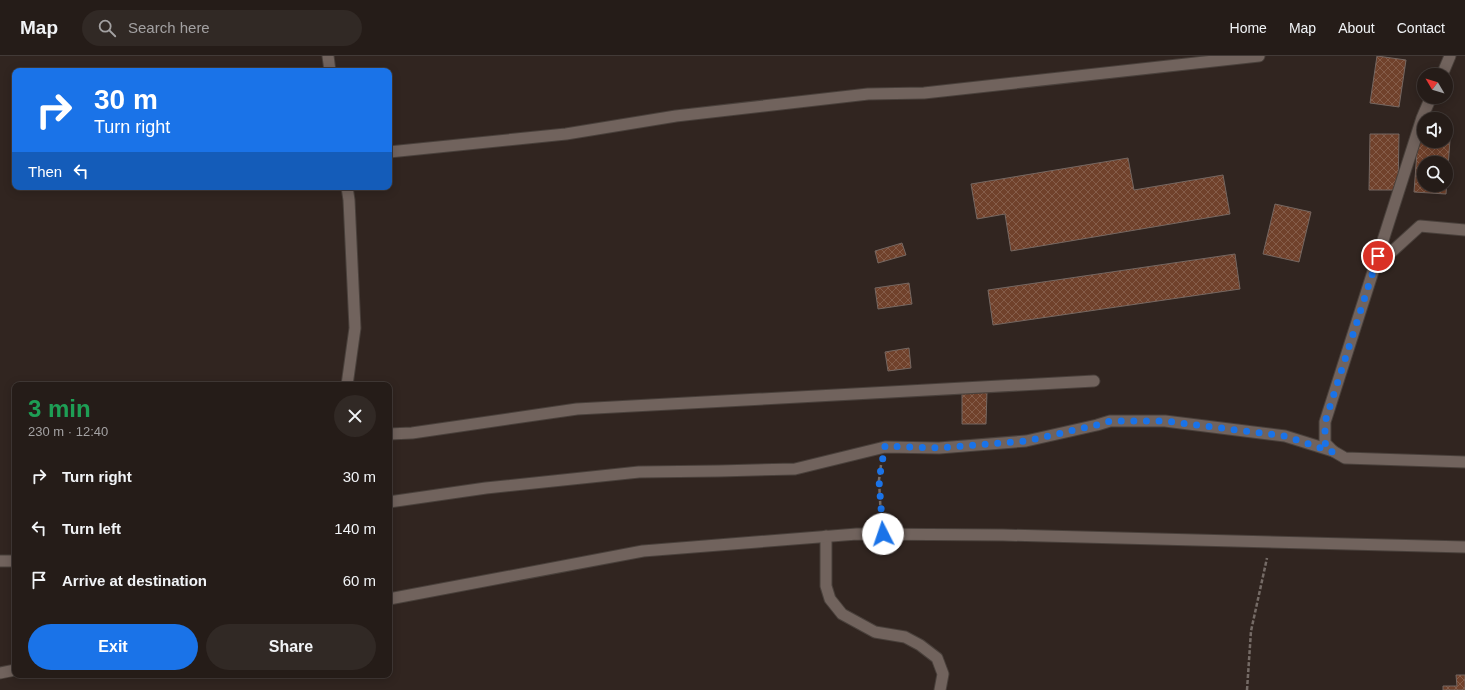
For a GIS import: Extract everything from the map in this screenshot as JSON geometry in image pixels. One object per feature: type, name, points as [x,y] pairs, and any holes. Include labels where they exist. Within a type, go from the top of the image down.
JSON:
[{"type":"street","points":[[328,56],[330,68]]},
{"type":"street","points":[[392,152],[566,134],[676,116],[860,95],[924,93],[1259,56]]},
{"type":"street","points":[[1445,68],[1450,56]]},
{"type":"street","points":[[1333,452],[1325,443],[1325,422],[1422,118],[1428,104]]},
{"type":"street","points":[[346,382],[355,328],[347,190]]},
{"type":"street","points":[[1374,268],[1420,226],[1465,230]]},
{"type":"street","points":[[392,434],[412,433],[576,409],[1094,381]]},
{"type":"street","points":[[392,502],[486,488],[639,472],[795,469],[885,446],[939,448],[1026,441],[1110,421],[1165,421],[1285,436],[1333,452],[1345,458],[1465,462]]},
{"type":"street","points":[[392,598],[643,550],[826,536],[883,534],[1002,535],[1465,547]]},
{"type":"street","points":[[826,536],[826,586],[830,599],[842,614],[875,632],[905,637],[920,645],[936,658],[943,674],[940,690]]},
{"type":"street","points":[[0,561],[12,561]]},
{"type":"street","points":[[0,673],[12,671]]},
{"type":"path","points":[[883,534],[879,480],[885,446]]},
{"type":"path","points":[[1247,690],[1251,631],[1271,542]]},
{"type":"building","points":[[1377,56],[1406,60],[1399,107],[1370,103]]},
{"type":"building","points":[[1370,134],[1399,134],[1398,190],[1369,190]]},
{"type":"building","points":[[1417,148],[1449,148],[1449,156],[1417,156],[1417,192],[1446,192],[1446,194],[1414,192]]},
{"type":"building","points":[[1128,158],[1134,190],[1223,175],[1230,214],[1011,251],[1005,214],[977,219],[971,184]]},
{"type":"building","points":[[1275,204],[1311,212],[1299,262],[1263,254]]},
{"type":"building","points":[[902,243],[906,255],[878,263],[875,251]]},
{"type":"building","points":[[1235,254],[1240,289],[993,325],[988,290]]},
{"type":"building","points":[[909,283],[912,304],[878,309],[875,288]]},
{"type":"building","points":[[909,348],[911,368],[888,371],[885,352]]},
{"type":"building","points":[[962,391],[987,391],[986,424],[962,424]]},
{"type":"building","points":[[1456,675],[1465,675],[1465,690],[1443,690],[1443,686],[1457,686]]},
{"type":"route","points":[[883,534],[879,480],[885,446],[939,448],[1026,441],[1110,421],[1165,421],[1285,436],[1333,452],[1325,443],[1325,422],[1378,256]]}]
